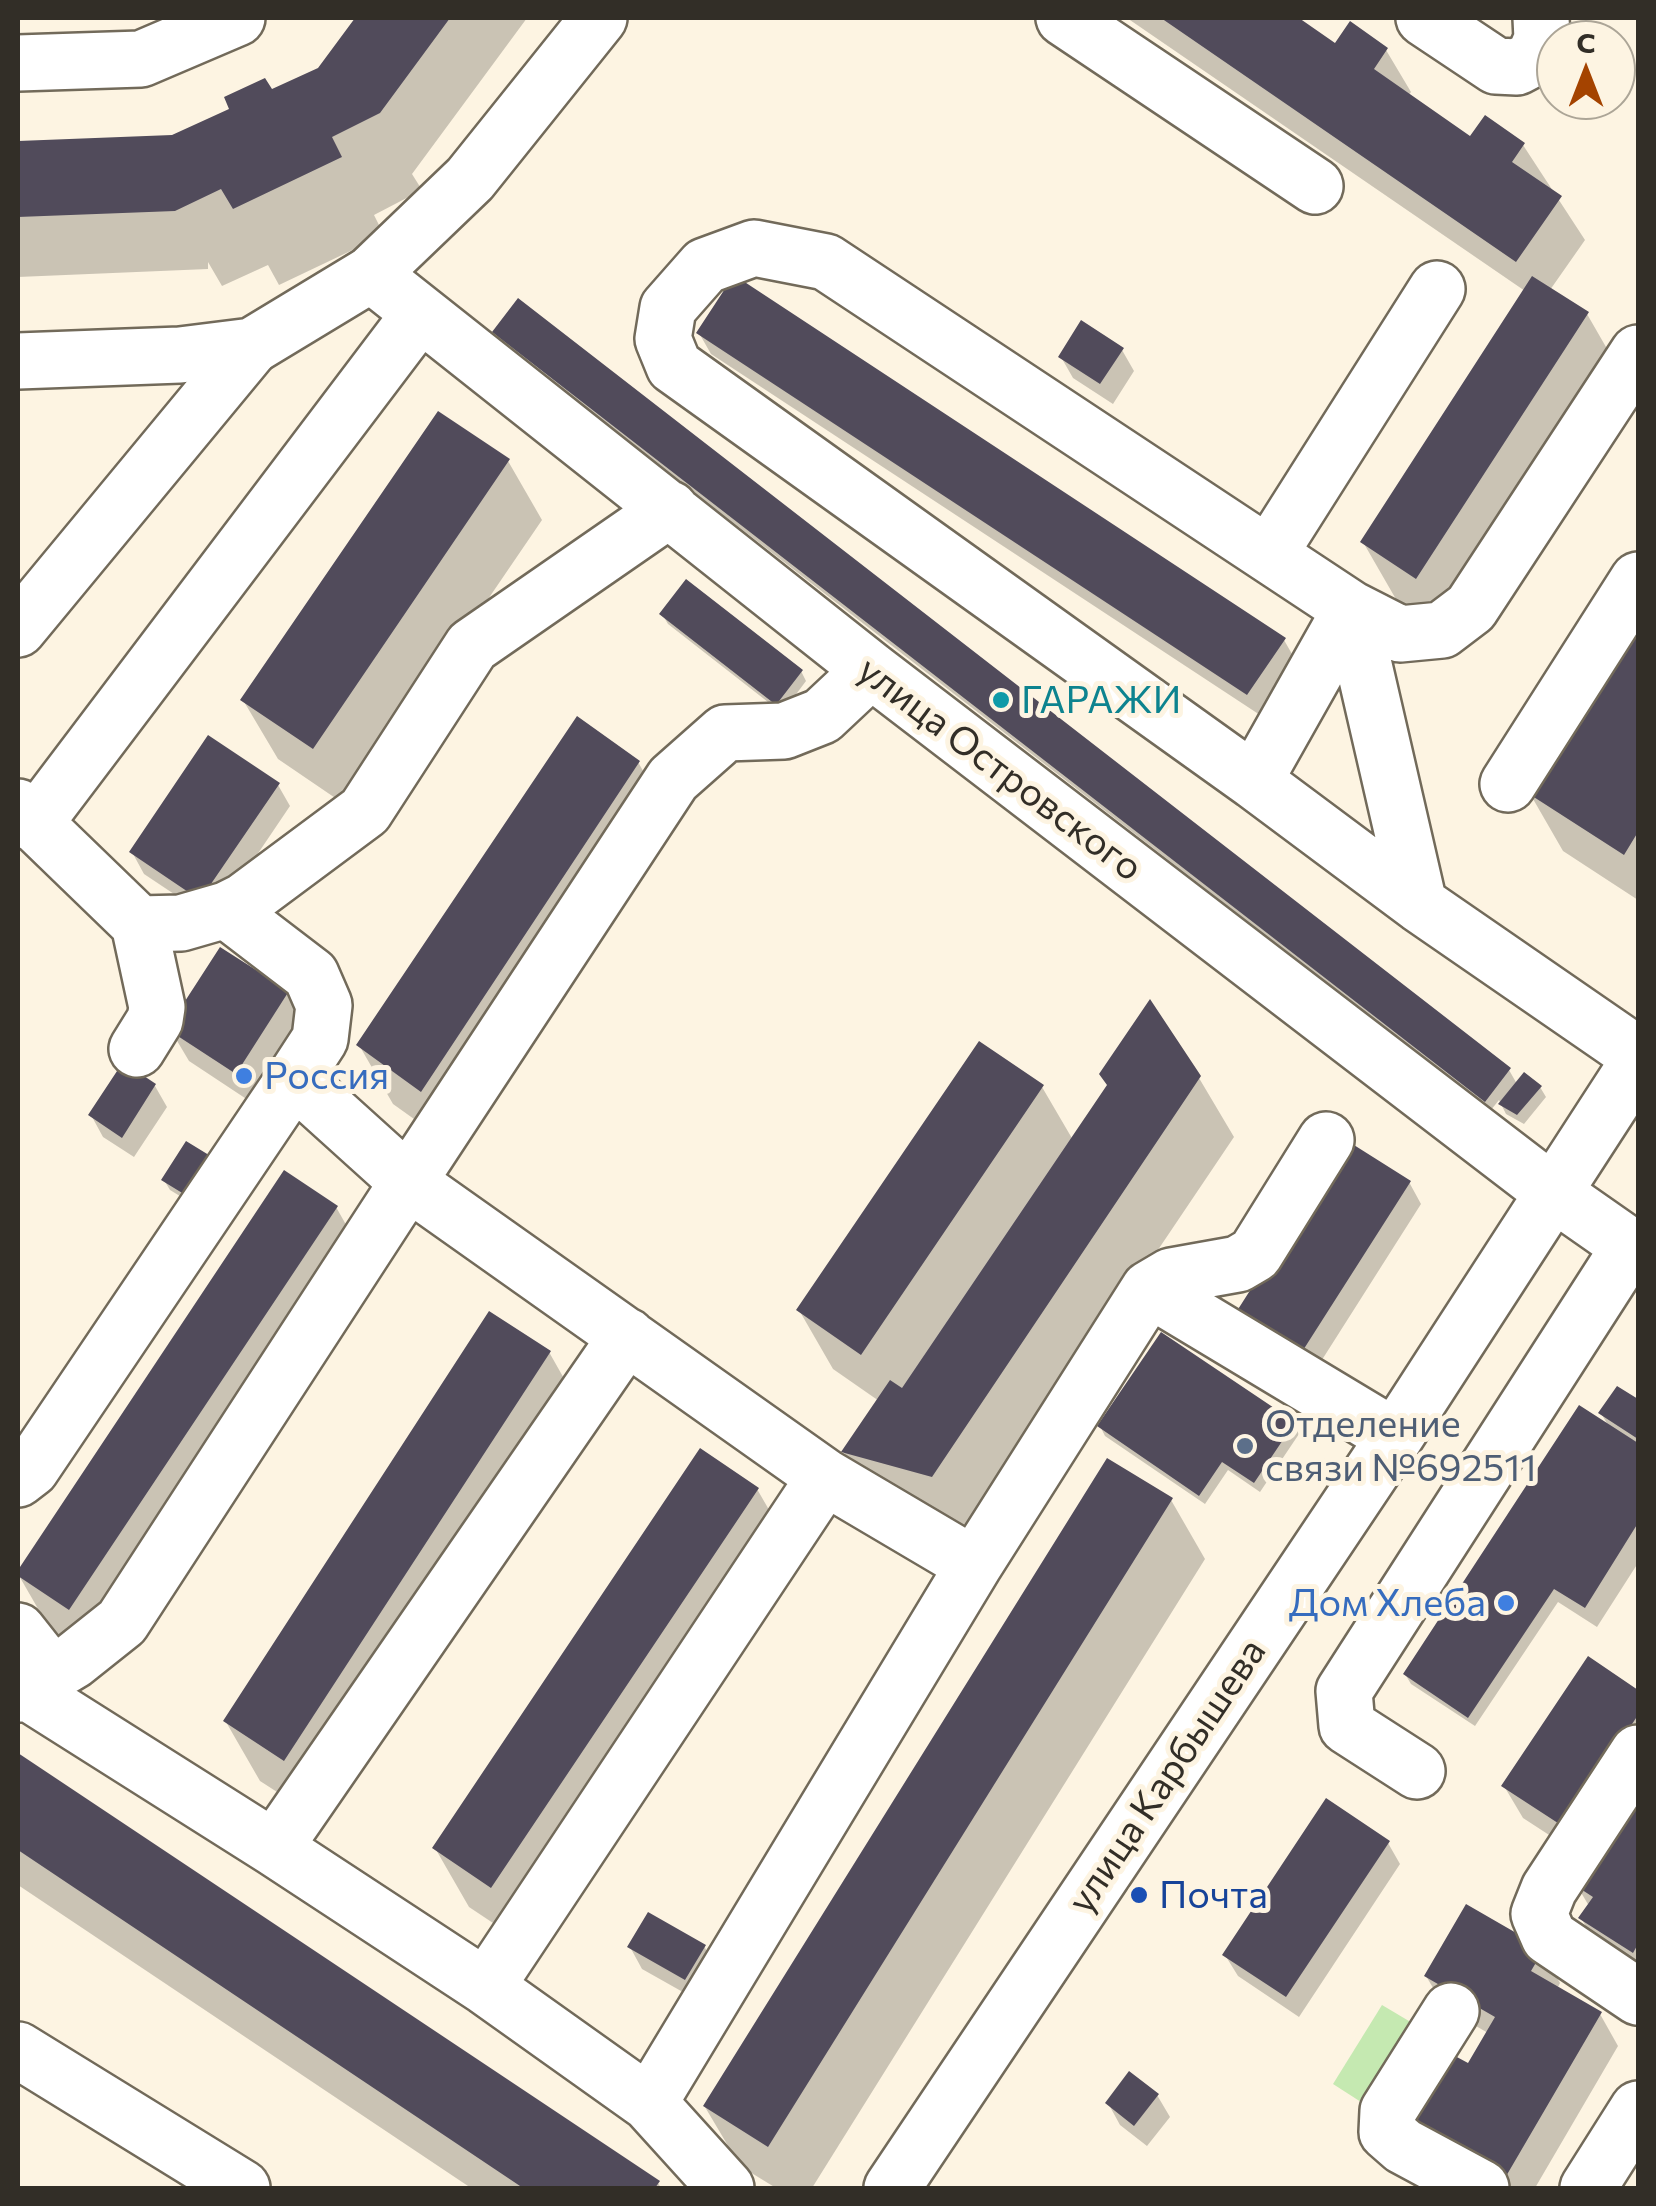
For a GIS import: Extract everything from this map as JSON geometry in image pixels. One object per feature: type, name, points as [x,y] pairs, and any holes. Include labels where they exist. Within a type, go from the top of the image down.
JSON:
[{"type":"street","points":[[32,48],[141,59],[237,18]]},
{"type":"street","points":[[18,629],[252,346],[371,274],[470,179],[600,18]]},
{"type":"street","points":[[1064,18],[1315,186]]},
{"type":"street","points":[[1424,18],[1496,66],[1517,67],[1534,58],[1542,39],[1541,18]]},
{"type":"street","points":[[1638,353],[1471,608],[1442,630],[1400,634],[1351,609],[826,262],[754,248],[705,266],[668,308],[662,339],[674,366],[1638,1059]]},
{"type":"street","name":"улица Островского","points":[[371,274],[870,670],[1556,1194],[1634,1249]]},
{"type":"street","points":[[1269,554],[1437,289]]},
{"type":"street","points":[[137,1049],[156,1020],[158,1007],[139,924],[26,816],[419,315]]},
{"type":"street","points":[[18,361],[180,355],[252,346]]},
{"type":"street","points":[[139,924],[181,922],[244,901],[364,810],[472,646],[670,509]]},
{"type":"street","points":[[1508,784],[1638,580]]},
{"type":"street","points":[[1254,781],[1351,609]]},
{"type":"street","points":[[1351,609],[1419,904]]},
{"type":"street","points":[[31,1686],[74,1661],[122,1622],[673,779],[725,733],[784,731],[822,716],[870,670]]},
{"type":"street","points":[[22,1469],[320,1039],[324,1006],[311,975],[226,910]]},
{"type":"street","name":"улица Карбышева","points":[[892,2188],[1556,1194],[1638,1059]]},
{"type":"street","points":[[294,1079],[408,1182],[825,1478],[974,1565]]},
{"type":"street","points":[[649,2103],[974,1565],[1149,1289],[1171,1276],[1238,1264],[1255,1254],[1326,1140]]},
{"type":"street","points":[[1417,1771],[1347,1726],[1344,1691],[1634,1249]]},
{"type":"street","points":[[1149,1289],[1395,1437]]},
{"type":"street","points":[[274,1848],[627,1336]]},
{"type":"street","points":[[486,1987],[825,1478]]},
{"type":"street","points":[[18,1631],[31,1686],[486,1987],[649,2103],[726,2188]]},
{"type":"street","points":[[1638,1753],[1549,1889],[1539,1914],[1549,1936],[1638,1996]]},
{"type":"street","points":[[1451,2011],[1388,2111],[1387,2132],[1402,2146],[1480,2188]]},
{"type":"street","points":[[18,2050],[242,2188]]},
{"type":"street","points":[[1588,2188],[1638,2110]]},
{"type":"green space","points":[[1382,2005],[1414,2024],[1374,2102],[1361,2102],[1333,2084]]},
{"type":"building","points":[[355,18],[450,18],[380,113],[332,137],[342,157],[233,209],[221,189],[175,211],[18,217],[18,141],[172,135],[229,109],[224,97],[265,78],[272,89],[318,68]]},
{"type":"building","points":[[1161,18],[1299,18],[1335,43],[1350,21],[1388,48],[1374,69],[1470,136],[1485,115],[1525,143],[1512,162],[1562,196],[1516,262]]},
{"type":"building","points":[[734,275],[1286,638],[1247,695],[696,333]]},
{"type":"building","points":[[1532,276],[1589,312],[1416,579],[1360,542]]},
{"type":"building","name":"ГАРАЖИ","points":[[518,298],[1511,1068],[1485,1102],[492,332]]},
{"type":"building","points":[[1081,320],[1124,348],[1100,384],[1058,357]]},
{"type":"building","points":[[438,411],[510,459],[313,749],[240,700]]},
{"type":"building","points":[[686,579],[803,670],[776,705],[659,614]]},
{"type":"building","points":[[1638,617],[1638,832],[1624,855],[1526,792]]},
{"type":"building","points":[[577,716],[640,761],[421,1092],[356,1045]]},
{"type":"building","points":[[208,735],[280,783],[200,900],[129,852]]},
{"type":"building","points":[[220,947],[289,991],[236,1074],[167,1029]]},
{"type":"building","points":[[1150,999],[1201,1076],[932,1477],[841,1452],[890,1380],[902,1388],[1107,1085],[1099,1074]]},
{"type":"building","points":[[979,1041],[1044,1085],[861,1355],[796,1310]]},
{"type":"building","points":[[123,1062],[156,1084],[122,1138],[88,1115]]},
{"type":"building","points":[[1524,1072],[1542,1086],[1517,1115],[1498,1104]]},
{"type":"building","points":[[1346,1140],[1411,1181],[1300,1355],[1235,1314]]},
{"type":"building","points":[[186,1141],[217,1160],[192,1199],[161,1180]]},
{"type":"building","points":[[284,1170],[338,1206],[69,1610],[18,1576],[18,1570]]},
{"type":"building","points":[[489,1311],[551,1351],[284,1761],[223,1721]]},
{"type":"building","points":[[1161,1332],[1295,1422],[1254,1483],[1222,1462],[1199,1496],[1097,1426]]},
{"type":"building","points":[[1617,1386],[1638,1399],[1638,1439],[1598,1413]]},
{"type":"building","points":[[1579,1405],[1638,1443],[1638,1523],[1585,1608],[1554,1589],[1468,1718],[1403,1674]]},
{"type":"building","points":[[700,1448],[759,1488],[491,1888],[432,1848]]},
{"type":"building","points":[[1107,1458],[1173,1498],[768,2147],[703,2106]]},
{"type":"building","points":[[1588,1656],[1638,1690],[1638,1715],[1564,1827],[1501,1786]]},
{"type":"building","points":[[18,1753],[660,2181],[655,2188],[523,2188],[18,1850]]},
{"type":"building","points":[[1638,1785],[1638,1944],[1633,1953],[1578,1918],[1593,1897],[1573,1884]]},
{"type":"building","points":[[1326,1798],[1390,1841],[1286,1997],[1222,1955]]},
{"type":"building","points":[[1466,1904],[1544,1949],[1531,1971],[1602,2012],[1505,2178],[1414,2125],[1455,2056],[1468,2063],[1495,2017],[1424,1976]]},
{"type":"building","points":[[648,1912],[706,1945],[685,1980],[627,1947]]},
{"type":"building","points":[[1129,2071],[1159,2094],[1134,2126],[1105,2103]]},
{"type":"place","name":"ГАРАЖИ","points":[[1001,700]]},
{"type":"place","name":"Россия","points":[[244,1076]]},
{"type":"place","name":"Отделение связи №692511","points":[[1245,1446]]},
{"type":"place","name":"Дом Хлеба","points":[[1506,1603]]},
{"type":"place","name":"Почта","points":[[1139,1895]]}]
